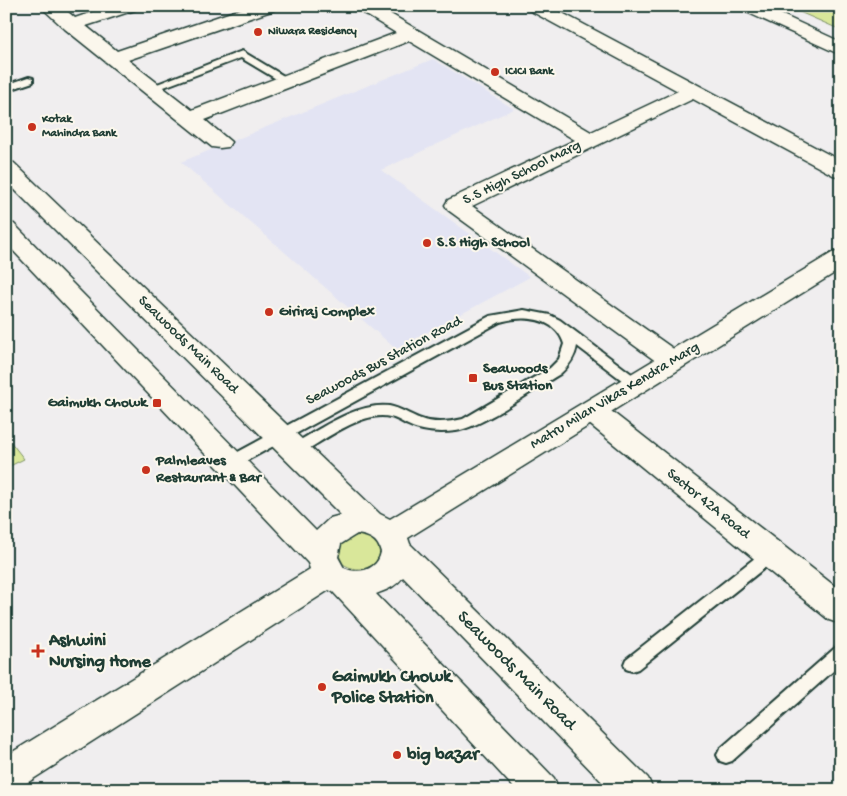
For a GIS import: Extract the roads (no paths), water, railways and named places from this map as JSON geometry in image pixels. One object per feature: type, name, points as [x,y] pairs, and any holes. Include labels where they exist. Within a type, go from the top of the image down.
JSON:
[{"type":"street","points":[[49,6],[220,142]]},
{"type":"street","points":[[72,25],[129,6]]},
{"type":"street","points":[[114,58],[268,6]]},
{"type":"street","points":[[364,6],[590,140]]},
{"type":"street","points":[[542,10],[568,6]]},
{"type":"street","points":[[782,6],[841,34]]},
{"type":"street","points":[[759,8],[841,49]]},
{"type":"street","points":[[542,10],[841,170]]},
{"type":"street","points":[[190,118],[410,34]]},
{"type":"street","name":"S.S High School Marg","points":[[673,361],[456,205],[693,91]]},
{"type":"street","name":"Seawoods Main Road","points":[[6,168],[385,536],[634,790]]},
{"type":"street","points":[[6,229],[541,790]]},
{"type":"street","name":"Matru Milan Vikas Kendra Marg","points":[[385,536],[841,258]]},
{"type":"street","name":"Sector 42A Road","points":[[592,411],[771,554],[835,596]]},
{"type":"street","points":[[351,523],[385,536],[393,565],[383,576],[361,584],[332,571],[324,543],[335,530],[351,523]]},
{"type":"street","points":[[6,776],[332,571]]},
{"type":"lane","points":[[152,88],[242,54],[287,81]]},
{"type":"lane","points":[[6,88],[29,80]]},
{"type":"lane","name":"Seawoods Bus Station Road","points":[[288,443],[495,319],[507,315],[535,315],[548,319],[559,325],[636,384]]},
{"type":"lane","name":"Seawoods Bus Station Road","points":[[230,463],[288,443],[358,415],[372,412],[393,412],[420,424],[436,427],[452,427],[467,423],[565,363],[570,354],[571,344],[567,334],[559,325]]},
{"type":"lane","points":[[632,664],[771,554]]},
{"type":"lane","points":[[726,755],[841,653]]},
{"type":"place","name":"Niwara Residency","points":[[258,32]]},
{"type":"place","name":"ICICI Bank","points":[[495,72]]},
{"type":"place","name":"Kotak Mahindra Bank","points":[[32,127]]},
{"type":"place","name":"S.S High School","points":[[427,243]]},
{"type":"place","name":"Giriraj Complex","points":[[269,312]]},
{"type":"place","name":"Seawoods Bus Station","points":[[473,378]]},
{"type":"place","name":"Gaimukh Chowk","points":[[157,403]]},
{"type":"place","name":"Palmleaves Restaurant & Bar","points":[[146,470]]},
{"type":"place","name":"Ashwini Nursing Home","points":[[38,651]]},
{"type":"place","name":"Gaimukh Chowk Police Station","points":[[322,687]]},
{"type":"place","name":"big bazar","points":[[397,755]]}]
